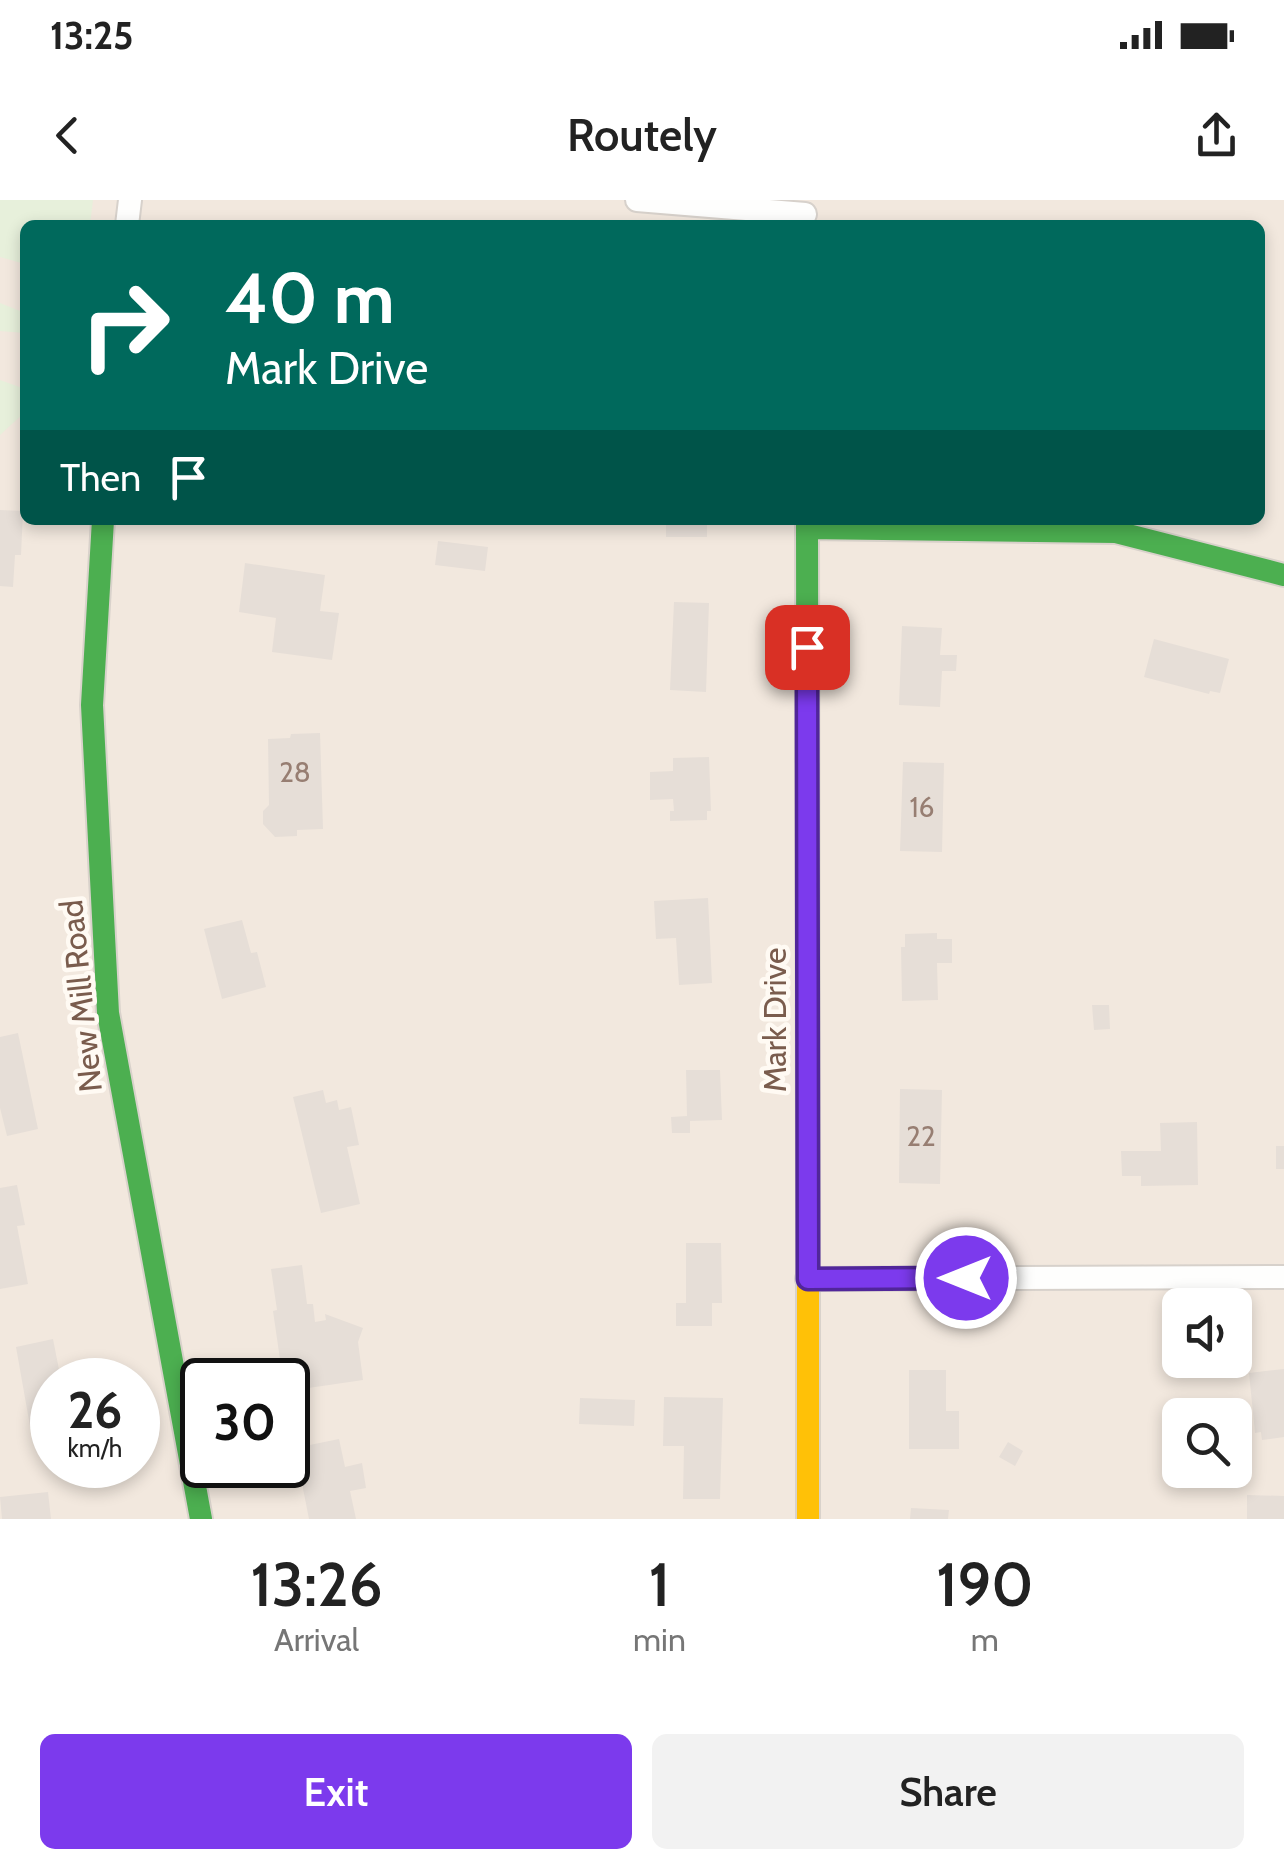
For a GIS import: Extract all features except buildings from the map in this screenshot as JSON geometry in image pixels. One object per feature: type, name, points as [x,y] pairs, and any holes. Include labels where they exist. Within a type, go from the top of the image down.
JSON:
[{"type":"street","points":[[637,200],[806,213]]},
{"type":"street","name":"New Mill Road","points":[[103,525],[92,706],[108,1013],[201,1519]]},
{"type":"street","name":"Mark Drive","points":[[807,525],[808,1519]]},
{"type":"street","points":[[846,525],[1116,532],[1284,576]]},
{"type":"street","points":[[808,1279],[1284,1277]]},
{"type":"shaded area","points":[[0,200],[1284,200],[1284,1519],[0,1519]]},
{"type":"green space","points":[[0,200],[93,200],[91,220],[20,220],[20,263],[0,257]]},
{"type":"green space","points":[[0,303],[20,311],[20,333],[0,331]]},
{"type":"green space","points":[[0,380],[20,387],[20,417],[0,435]]},
{"type":"traffic: fast","points":[[103,525],[92,705],[108,1013],[201,1519]]},
{"type":"traffic: fast","points":[[807,525],[808,1194]]},
{"type":"traffic: fast","points":[[807,528],[1116,532],[1284,575]]},
{"type":"traffic: slow","points":[[808,1194],[808,1519]]},
{"type":"route","points":[[807,647],[808,1279],[966,1278]]}]
